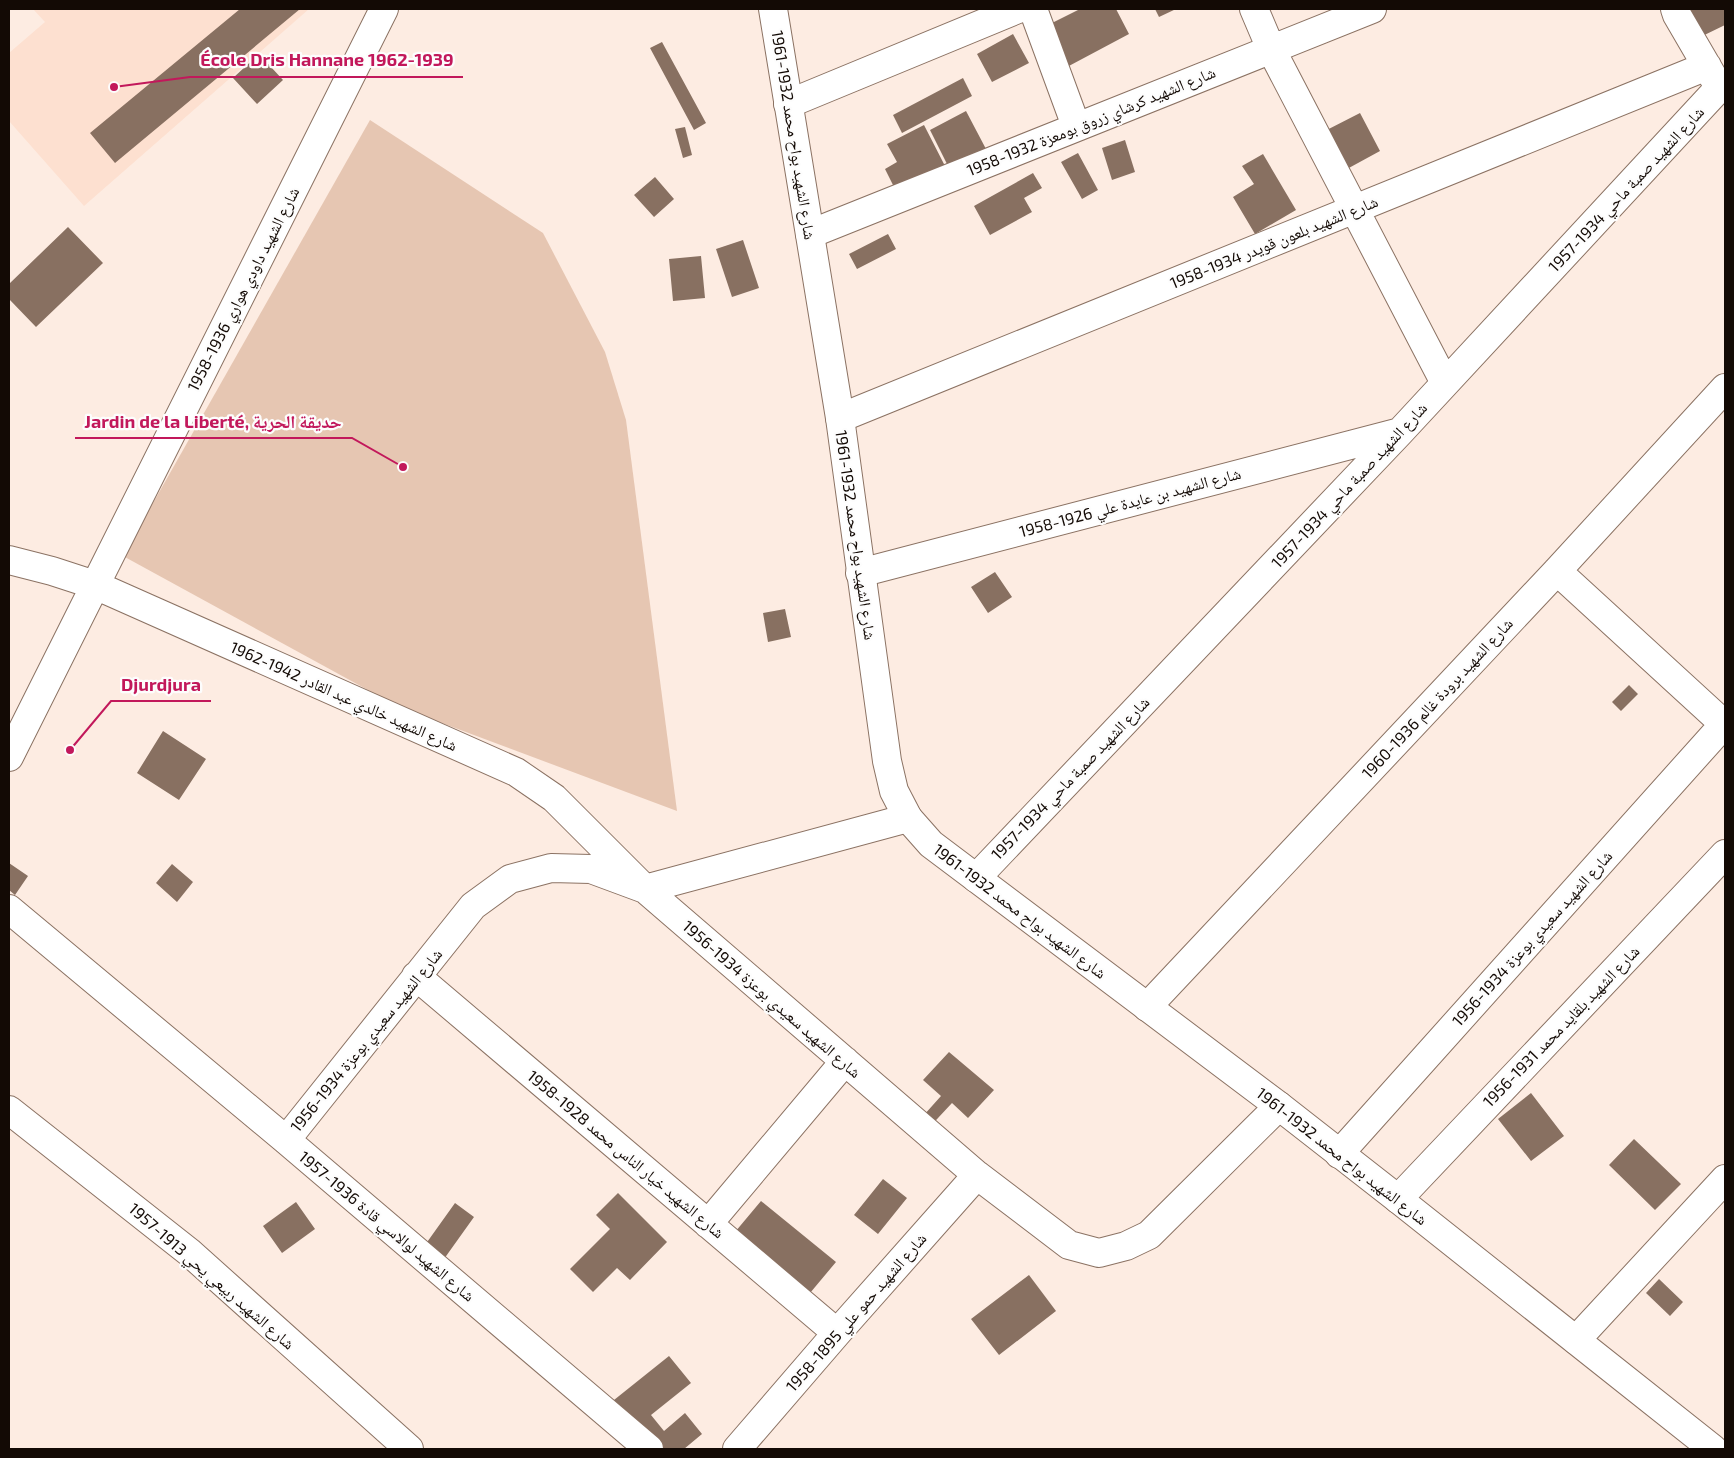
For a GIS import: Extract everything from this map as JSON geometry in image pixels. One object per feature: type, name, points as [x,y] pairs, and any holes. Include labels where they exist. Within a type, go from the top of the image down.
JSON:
[{"type":"street","name":"شارع الشهيد داودي هواري 1936-1958","points":[[9,757],[384,9]]},
{"type":"street","name":"شارع الشهيد بواح محمد 1932-1961","points":[[773,9],[840,418],[887,761],[894,791],[908,818],[930,844],[1279,1106],[1398,1198],[1713,1449]]},
{"type":"street","points":[[788,104],[1018,9]]},
{"type":"street","points":[[1033,9],[1076,126]]},
{"type":"street","points":[[1254,9],[1271,49],[1445,384]]},
{"type":"street","name":"شارع الشهيد كرشاي زروق بومعزة 1932-1958","points":[[810,234],[1372,9]]},
{"type":"street","points":[[1675,9],[1717,82]]},
{"type":"street","name":"شارع الشهيد بلعون قويدر 1934-1958","points":[[840,418],[1353,209],[1717,82]]},
{"type":"street","name":"شارع الشهيد صمبة ماحي 1934-1957","points":[[976,878],[1445,384],[1717,82]]},
{"type":"street","name":"شارع الشهيد برودة غالم 1936-1960","points":[[1146,1007],[1556,571],[1725,388]]},
{"type":"street","name":"شارع الشهيد بن عايدة علي 1926-1958","points":[[860,573],[1400,432]]},
{"type":"street","name":"شارع الشهيد خالدي عبد القادر 1942-1962","points":[[9,560],[95,585],[516,772],[554,798],[645,889]]},
{"type":"street","points":[[1556,571],[1725,724]]},
{"type":"street","name":"شارع الشهيد سعيدي بوعزة 1934-1956","points":[[1340,1154],[1725,724]]},
{"type":"street","points":[[645,889],[908,818]]},
{"type":"street","name":"شارع الشهيد بلقايد محمد 1931-1956","points":[[1398,1198],[1725,854]]},
{"type":"street","name":"شارع الشهيد سعيدي بوعزة 1934-1956","points":[[286,1140],[473,906],[510,879],[551,868],[591,870],[645,889],[977,1175],[1069,1245],[1098,1253],[1126,1246],[1149,1235],[1279,1106]]},
{"type":"street","name":"شارع الشهيد لوالاسي قادة 1936-1957","points":[[9,908],[286,1140],[649,1449]]},
{"type":"street","name":"شارع الشهيد خيار الناس محمد 1928-1958","points":[[416,976],[836,1333]]},
{"type":"street","points":[[708,1224],[845,1061]]},
{"type":"street","name":"شارع الشهيد ربيعي يحي 1913-1957","points":[[9,1110],[189,1252],[409,1449]]},
{"type":"street","name":"شارع الشهيد حمو علي 1895-1958","points":[[737,1449],[836,1333],[977,1175]]},
{"type":"street","points":[[1576,1340],[1725,1179]]},
{"type":"shaded area","points":[[33,9],[309,9],[84,206],[9,121],[9,53],[45,22]]},
{"type":"shaded area","points":[[370,120],[543,233],[605,352],[626,420],[677,811],[399,707],[123,556]]},
{"type":"building","points":[[240,9],[300,9],[115,163],[90,133]]},
{"type":"building","points":[[1080,9],[1116,9],[1129,34],[1067,67],[1046,26]]},
{"type":"building","points":[[1155,9],[1176,9],[1159,17]]},
{"type":"building","points":[[1683,9],[1724,9],[1725,25],[1690,42]]},
{"type":"building","points":[[1013,34],[1029,63],[992,82],[977,54]]},
{"type":"building","points":[[662,42],[706,123],[694,130],[650,48]]},
{"type":"building","points":[[259,54],[283,80],[257,104],[233,78]]},
{"type":"building","points":[[963,78],[972,96],[902,133],[893,115]]},
{"type":"building","points":[[966,111],[986,149],[949,168],[930,130]]},
{"type":"building","points":[[1360,113],[1380,151],[1336,175],[1315,136]]},
{"type":"building","points":[[924,125],[945,166],[896,191],[885,169],[897,162],[887,144]]},
{"type":"building","points":[[685,127],[692,155],[683,158],[675,129]]},
{"type":"building","points":[[1125,140],[1135,172],[1112,180],[1102,148]]},
{"type":"building","points":[[1078,153],[1098,190],[1082,199],[1061,162]]},
{"type":"building","points":[[1263,154],[1296,210],[1255,234],[1233,197],[1254,184],[1242,166]]},
{"type":"building","points":[[1033,173],[1042,188],[1024,198],[1032,212],[990,235],[974,206]]},
{"type":"building","points":[[655,177],[674,199],[654,217],[634,195]]},
{"type":"building","points":[[68,227],[103,263],[36,327],[9,299],[9,284]]},
{"type":"building","points":[[888,234],[896,249],[857,269],[849,254]]},
{"type":"building","points":[[743,240],[759,288],[732,297],[716,249]]},
{"type":"building","points":[[701,256],[705,298],[673,301],[669,259]]},
{"type":"building","points":[[995,572],[1012,597],[988,613],[971,587]]},
{"type":"building","points":[[785,609],[791,637],[768,642],[763,613]]},
{"type":"building","points":[[1629,685],[1638,694],[1621,711],[1612,702]]},
{"type":"building","points":[[163,731],[206,759],[179,800],[137,773]]},
{"type":"building","points":[[9,863],[28,876],[15,895],[9,890]]},
{"type":"building","points":[[172,864],[193,882],[177,902],[156,883]]},
{"type":"building","points":[[949,1052],[994,1090],[968,1118],[952,1103],[924,1133],[915,1125],[941,1096],[923,1080]]},
{"type":"building","points":[[1531,1093],[1564,1136],[1531,1161],[1498,1119]]},
{"type":"building","points":[[1634,1139],[1681,1184],[1655,1210],[1609,1165]]},
{"type":"building","points":[[883,1179],[907,1198],[878,1234],[854,1215]]},
{"type":"building","points":[[618,1193],[667,1242],[630,1280],[617,1268],[593,1292],[570,1269],[610,1229],[596,1215]]},
{"type":"building","points":[[761,1201],[836,1262],[805,1299],[730,1238]]},
{"type":"building","points":[[296,1202],[315,1229],[282,1253],[263,1226]]},
{"type":"building","points":[[455,1203],[474,1217],[434,1273],[415,1259]]},
{"type":"building","points":[[1029,1275],[1056,1311],[999,1355],[971,1319]]},
{"type":"building","points":[[1659,1279],[1683,1302],[1670,1316],[1646,1293]]},
{"type":"building","points":[[669,1356],[691,1383],[651,1415],[664,1431],[685,1413],[702,1434],[684,1449],[646,1449],[609,1404]]},
{"type":"place","name":"École Dris Hannane 1962-1939","points":[[114,87]]},
{"type":"place","name":"Jardin de la Liberté, حديقة الحرية","points":[[403,467]]},
{"type":"place","name":"Djurdjura","points":[[70,750]]}]
